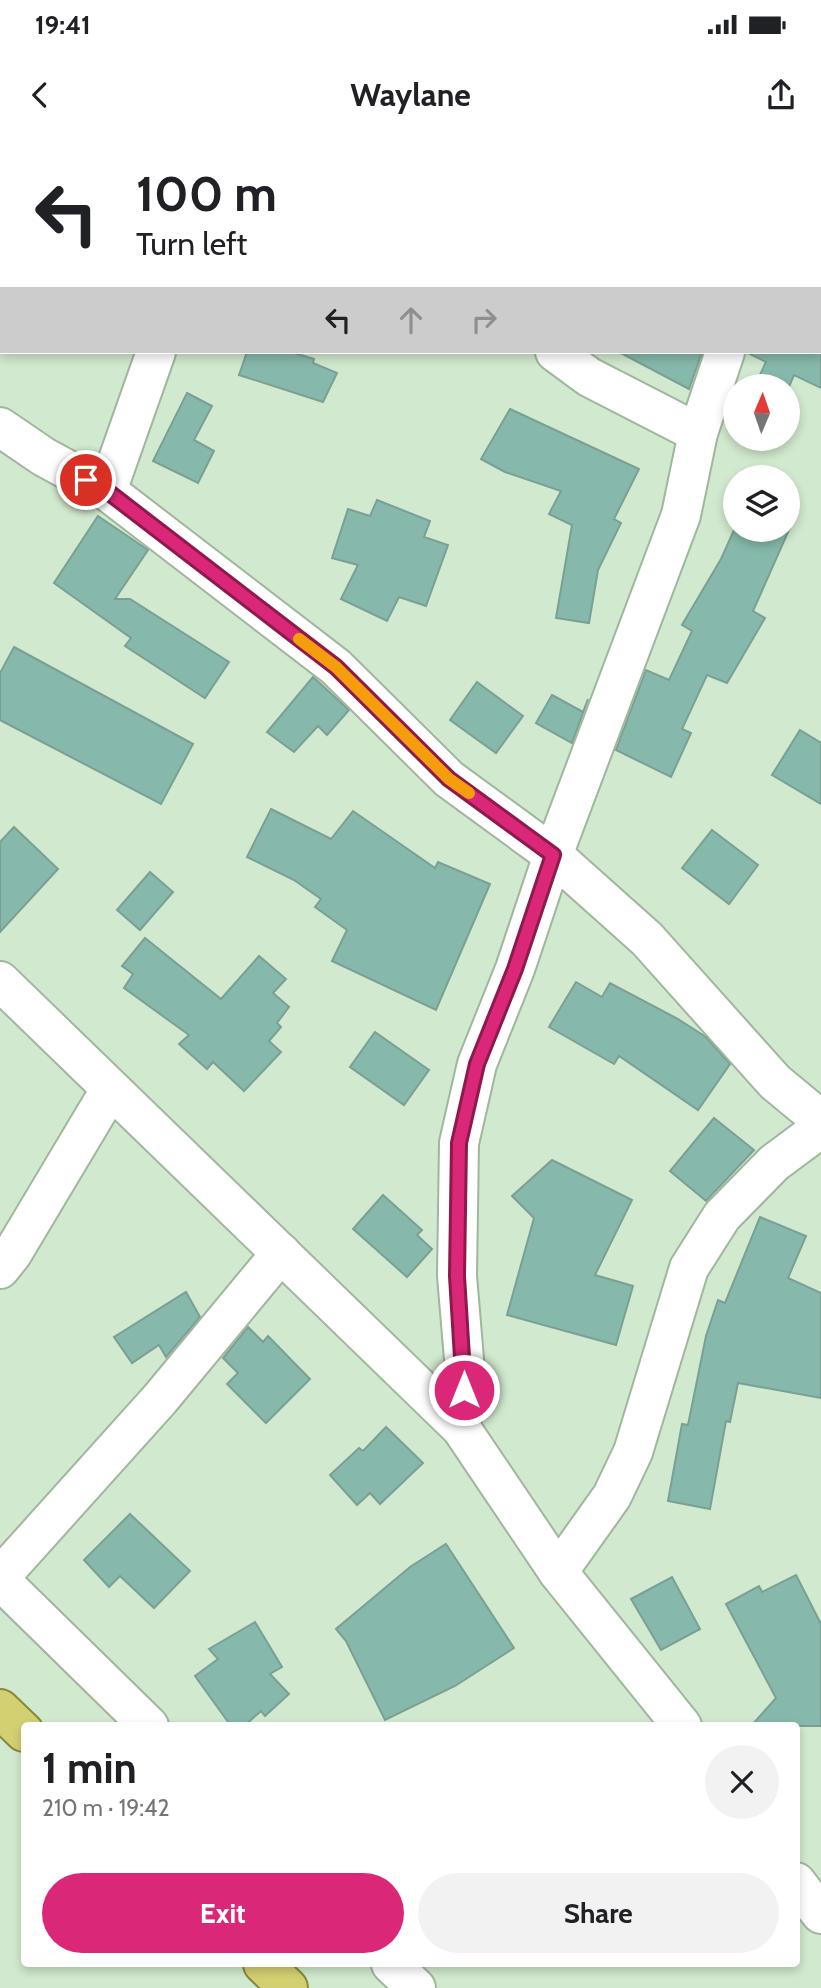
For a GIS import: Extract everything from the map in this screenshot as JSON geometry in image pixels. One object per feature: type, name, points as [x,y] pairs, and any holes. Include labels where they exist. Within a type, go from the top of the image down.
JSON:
[{"type":"highway","points":[[0,1709],[21,1729]]},
{"type":"highway","points":[[266,1967],[288,1988]]},
{"type":"street","points":[[107,491],[155,354]]},
{"type":"street","points":[[558,354],[589,377],[698,433]]},
{"type":"street","points":[[461,1428],[465,1371],[457,1276],[459,1143],[477,1064],[515,969],[553,855],[681,515],[698,433],[724,354]]},
{"type":"street","points":[[0,427],[44,457],[107,491],[336,667],[449,779],[553,855],[647,939],[775,1082],[821,1121]]},
{"type":"street","points":[[0,981],[461,1428],[558,1572],[679,1722]]},
{"type":"street","points":[[0,1269],[12,1254],[110,1090]]},
{"type":"street","points":[[558,1572],[612,1496],[633,1452],[689,1268],[722,1216],[774,1163],[821,1128]]},
{"type":"street","points":[[145,1722],[0,1578],[160,1399],[281,1253]]},
{"type":"street","points":[[800,1887],[821,1914]]},
{"type":"street","points":[[394,1967],[416,1988]]},
{"type":"building","points":[[246,354],[298,354],[314,359],[313,363],[337,373],[323,402],[239,375]]},
{"type":"building","points":[[623,354],[701,354],[689,389]]},
{"type":"building","points":[[750,354],[821,354],[821,388],[800,378],[800,374],[760,374],[766,362]]},
{"type":"building","points":[[187,393],[212,406],[194,440],[214,451],[198,483],[153,461]]},
{"type":"building","points":[[510,409],[639,469],[614,519],[621,523],[598,570],[589,623],[556,618],[572,525],[549,514],[561,491],[505,472],[481,459]]},
{"type":"building","points":[[377,500],[430,521],[424,537],[448,545],[426,606],[399,597],[387,621],[341,599],[358,565],[332,558],[348,509],[370,516]]},
{"type":"building","points":[[98,516],[148,550],[115,599],[130,599],[229,662],[205,698],[125,646],[131,638],[54,583]]},
{"type":"building","points":[[729,542],[784,542],[753,611],[765,618],[727,683],[707,675],[682,729],[691,733],[671,777],[616,750],[646,670],[669,680],[692,631],[682,625]]},
{"type":"building","points":[[14,647],[193,744],[161,804],[0,720],[0,673]]},
{"type":"building","points":[[313,677],[349,710],[327,735],[318,726],[294,752],[267,732]]},
{"type":"building","points":[[477,682],[523,716],[496,753],[450,720]]},
{"type":"building","points":[[552,695],[583,712],[588,699],[572,743],[536,723]]},
{"type":"building","points":[[800,730],[821,743],[821,804],[772,775]]},
{"type":"building","points":[[271,809],[331,839],[353,811],[435,868],[438,862],[490,884],[436,1010],[332,961],[347,930],[315,907],[321,899],[294,880],[247,857]]},
{"type":"building","points":[[14,827],[58,869],[0,932],[0,842]]},
{"type":"building","points":[[712,830],[758,865],[729,904],[682,868]]},
{"type":"building","points":[[150,872],[173,892],[140,930],[117,910]]},
{"type":"building","points":[[145,938],[221,999],[259,956],[286,979],[273,993],[289,1007],[277,1023],[281,1027],[269,1041],[281,1052],[244,1091],[213,1062],[207,1069],[179,1044],[189,1035],[124,988],[133,974],[122,966]]},
{"type":"building","points":[[576,982],[602,997],[610,983],[706,1037],[730,1064],[698,1110],[619,1056],[614,1064],[549,1027]]},
{"type":"building","points":[[375,1032],[429,1070],[404,1105],[350,1067]]},
{"type":"building","points":[[714,1118],[754,1150],[706,1201],[670,1171]]},
{"type":"building","points":[[552,1160],[632,1200],[595,1275],[633,1286],[616,1345],[507,1315],[534,1218],[512,1196]]},
{"type":"building","points":[[383,1195],[422,1230],[417,1235],[432,1249],[407,1277],[353,1229]]},
{"type":"building","points":[[760,1217],[806,1236],[788,1278],[821,1293],[821,1398],[738,1383],[730,1422],[726,1421],[710,1509],[668,1501],[682,1424],[688,1425],[706,1336],[718,1300],[725,1303]]},
{"type":"building","points":[[186,1292],[200,1317],[166,1357],[159,1345],[132,1363],[114,1337]]},
{"type":"building","points":[[248,1327],[263,1342],[268,1336],[310,1379],[266,1423],[227,1384],[238,1373],[223,1358]]},
{"type":"building","points":[[386,1427],[423,1463],[380,1504],[370,1493],[357,1505],[330,1475],[359,1448],[363,1451]]},
{"type":"building","points":[[130,1514],[190,1571],[154,1608],[120,1576],[109,1587],[84,1560]]},
{"type":"building","points":[[446,1544],[514,1648],[455,1686],[385,1720],[346,1641],[336,1629],[410,1567]]},
{"type":"building","points":[[796,1575],[821,1624],[821,1726],[800,1726],[800,1722],[755,1722],[776,1698],[726,1604],[759,1586],[762,1592]]},
{"type":"building","points":[[672,1577],[700,1629],[661,1650],[631,1599]]},
{"type":"building","points":[[255,1622],[282,1667],[270,1674],[289,1694],[265,1716],[261,1711],[249,1722],[228,1722],[195,1676],[218,1659],[209,1649]]},
{"type":"slow traffic","points":[[299,639],[336,667],[449,779],[469,793]]},
{"type":"route","points":[[86,480],[107,491],[336,667],[449,779],[553,855],[515,969],[477,1064],[459,1143],[457,1276],[465,1371],[464,1390]]}]
